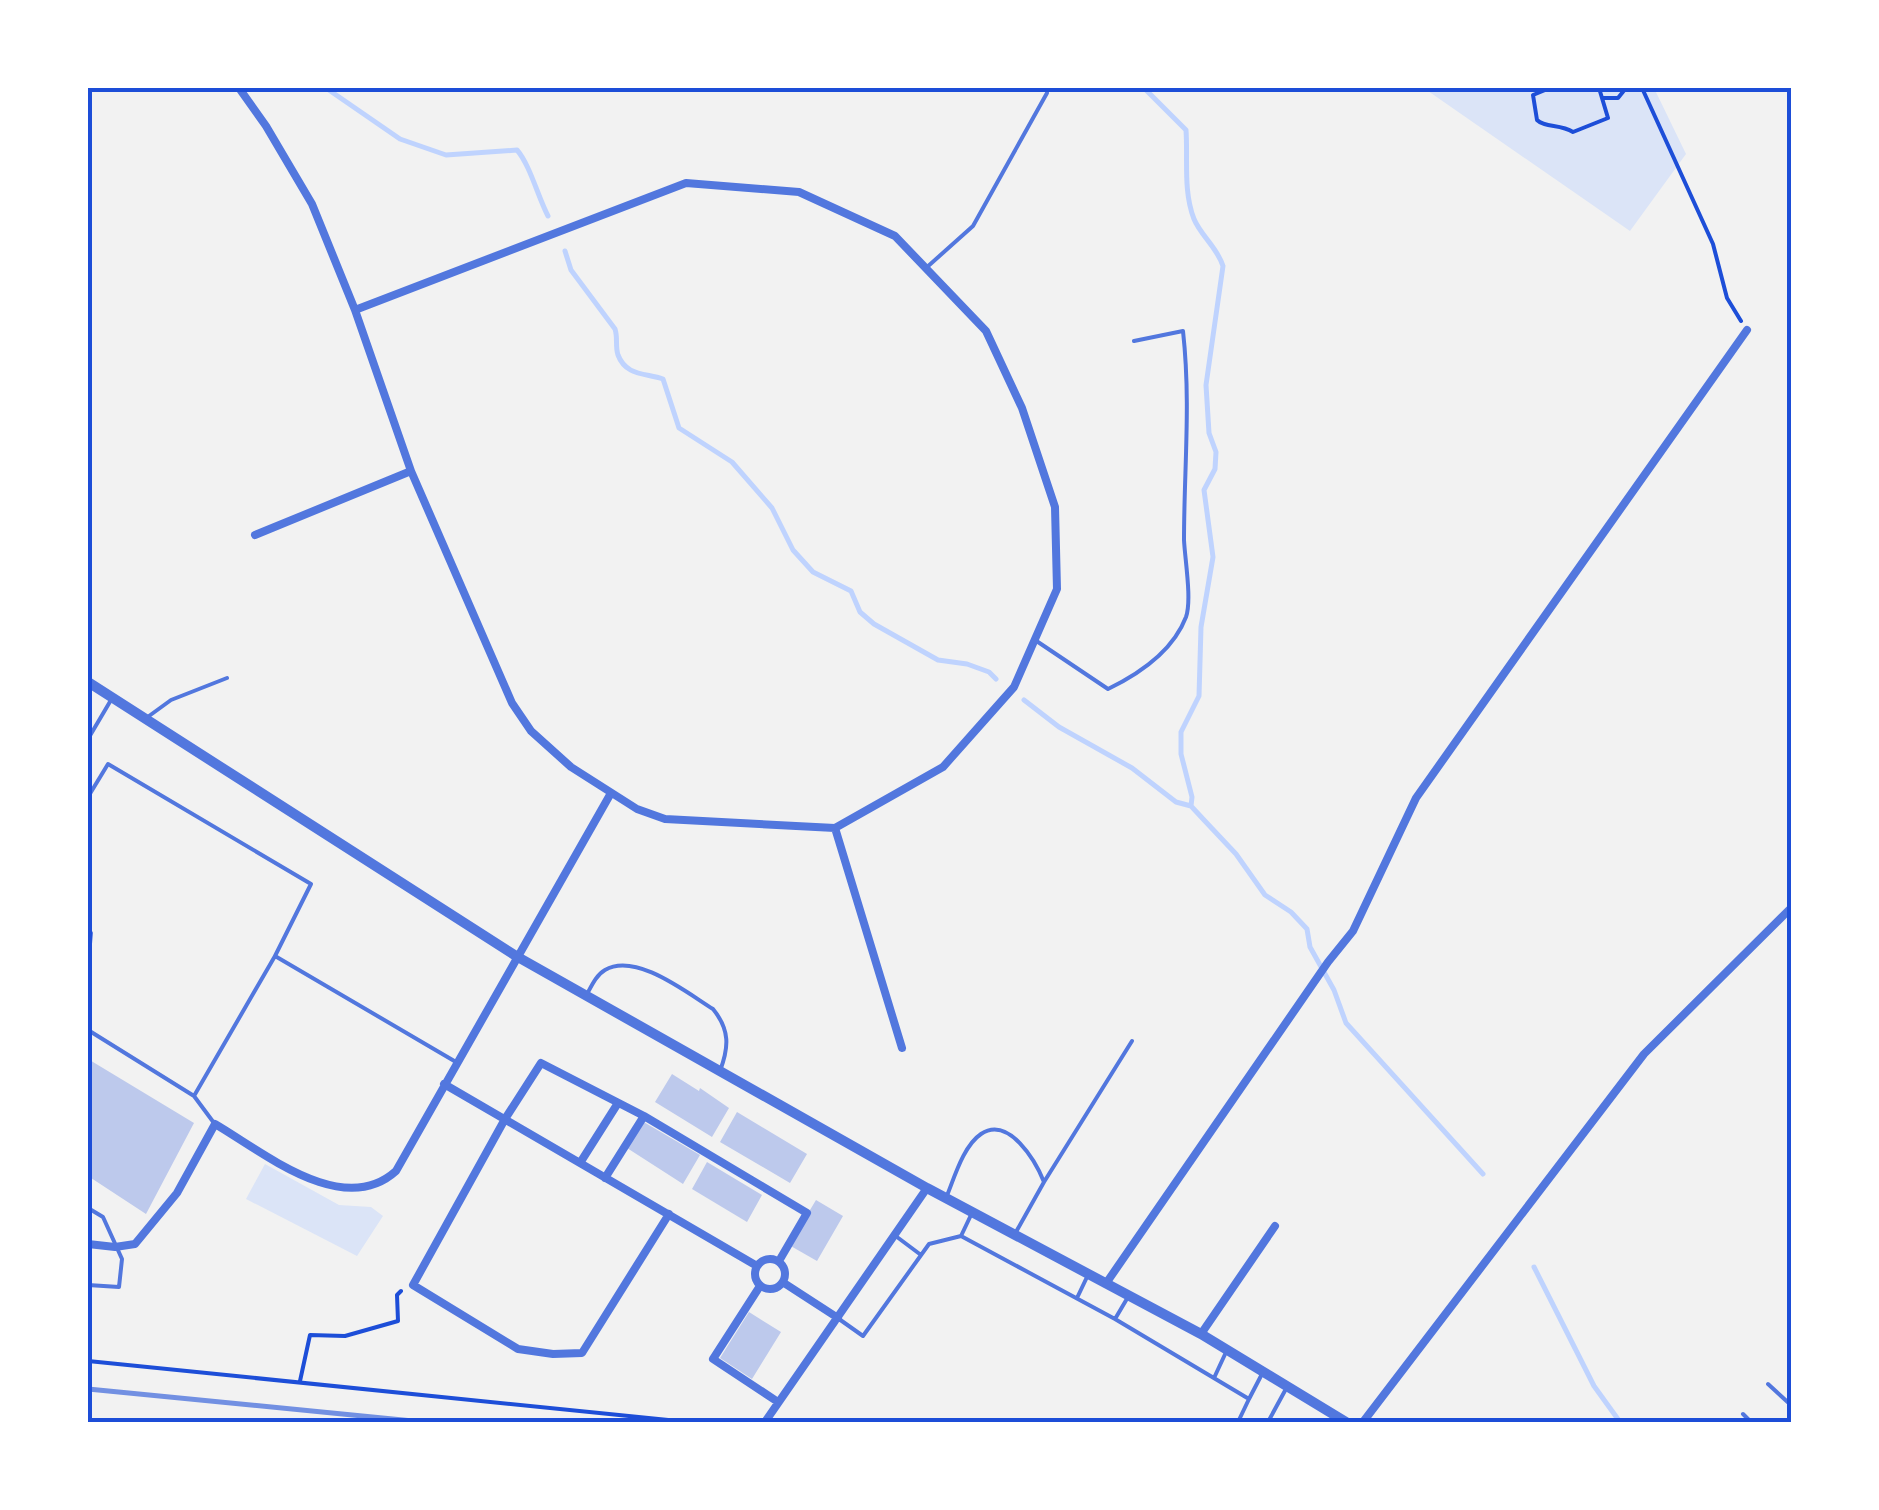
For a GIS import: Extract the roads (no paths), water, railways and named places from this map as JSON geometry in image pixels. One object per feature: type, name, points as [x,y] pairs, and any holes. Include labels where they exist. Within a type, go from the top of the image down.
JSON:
[{"type":"street","points":[[239,88],[312,204],[411,472],[512,703],[531,730],[571,767],[637,809],[665,819],[835,828],[943,766],[1014,687],[1057,589],[1055,507],[1022,408],[986,331],[896,236],[799,192],[686,183],[354,310]]},
{"type":"street","points":[[1108,1282],[1353,931],[1416,798],[1746,330]]},
{"type":"street","points":[[254,536],[411,472]]},
{"type":"street","points":[[88,682],[516,956],[927,1188],[1201,1334],[1346,1422]]},
{"type":"street","points":[[88,1244],[135,1244],[152,1228],[177,1193],[215,1124],[318,1184],[335,1188],[374,1186],[396,1172],[611,793]]},
{"type":"street","points":[[835,828],[902,1048]]},
{"type":"street","points":[[1362,1422],[1644,1054],[1792,907]]},
{"type":"street","points":[[669,1214],[582,1353],[553,1354],[518,1348],[412,1286],[505,1118],[541,1063],[644,1116],[807,1213],[778,1261]]},
{"type":"street","points":[[444,1084],[757,1266]]},
{"type":"street","points":[[580,1162],[618,1103]]},
{"type":"street","points":[[605,1178],[644,1116]]},
{"type":"street","points":[[764,1422],[927,1188]]},
{"type":"street","points":[[1201,1334],[1276,1226]]},
{"type":"street","points":[[764,1260],[778,1261],[786,1273],[784,1282],[770,1290],[760,1286],[755,1277],[757,1266],[764,1260]]},
{"type":"street","points":[[784,1282],[838,1318]]},
{"type":"street","points":[[760,1286],[713,1359],[778,1402]]},
{"type":"lane","points":[[926,268],[973,226],[1048,92]]},
{"type":"lane","points":[[1035,640],[1108,689],[1168,648],[1187,614],[1184,539],[1190,386],[1183,332],[1134,341]]},
{"type":"lane","points":[[145,719],[171,700],[227,678]]},
{"type":"lane","points":[[88,738],[112,698]]},
{"type":"lane","points":[[88,797],[108,764],[311,884],[194,1096]]},
{"type":"lane","points":[[88,931],[88,965]]},
{"type":"lane","points":[[274,956],[457,1062]]},
{"type":"lane","points":[[586,996],[607,968],[646,969],[714,1008],[728,1039],[720,1071]]},
{"type":"lane","points":[[88,1030],[194,1096],[215,1124]]},
{"type":"lane","points":[[1015,1234],[1132,1041]]},
{"type":"lane","points":[[946,1198],[964,1157],[981,1134],[992,1131],[1018,1138],[1037,1164],[1044,1182]]},
{"type":"lane","points":[[88,1208],[103,1218],[122,1259],[119,1287],[88,1285]]},
{"type":"lane","points":[[961,1236],[973,1212]]},
{"type":"lane","points":[[894,1235],[921,1254]]},
{"type":"lane","points":[[838,1318],[863,1336],[929,1244],[961,1236],[1116,1318],[1249,1399]]},
{"type":"lane","points":[[1077,1298],[1089,1272]]},
{"type":"lane","points":[[1116,1318],[1129,1294]]},
{"type":"lane","points":[[1214,1378],[1227,1350]]},
{"type":"lane","points":[[1238,1422],[1263,1372]]},
{"type":"lane","points":[[1768,1384],[1792,1406]]},
{"type":"lane","points":[[1268,1422],[1287,1387]]},
{"type":"lane","points":[[1744,1414],[1751,1422]]},
{"type":"waterway","points":[[326,88],[400,139],[446,155],[517,150],[548,216]]},
{"type":"waterway","points":[[1144,88],[1186,130],[1191,208],[1223,266],[1206,385],[1209,433],[1216,452],[1215,469],[1204,490],[1213,557],[1201,627],[1199,696],[1181,732],[1191,806]]},
{"type":"waterway","points":[[565,251],[571,270],[615,329],[621,362],[637,373],[663,379],[679,428],[732,462],[772,508],[793,550],[813,572],[851,591],[860,612],[874,624],[938,660],[967,664],[989,672],[996,679]]},
{"type":"waterway","points":[[1024,700],[1059,727],[1132,768],[1176,802],[1191,806],[1236,854],[1265,895],[1291,912],[1307,929],[1310,947],[1334,990],[1346,1023],[1483,1174]]},
{"type":"waterway","points":[[1534,1267],[1594,1386],[1620,1422]]},
{"type":"railway","points":[[88,1389],[423,1422]]}]
